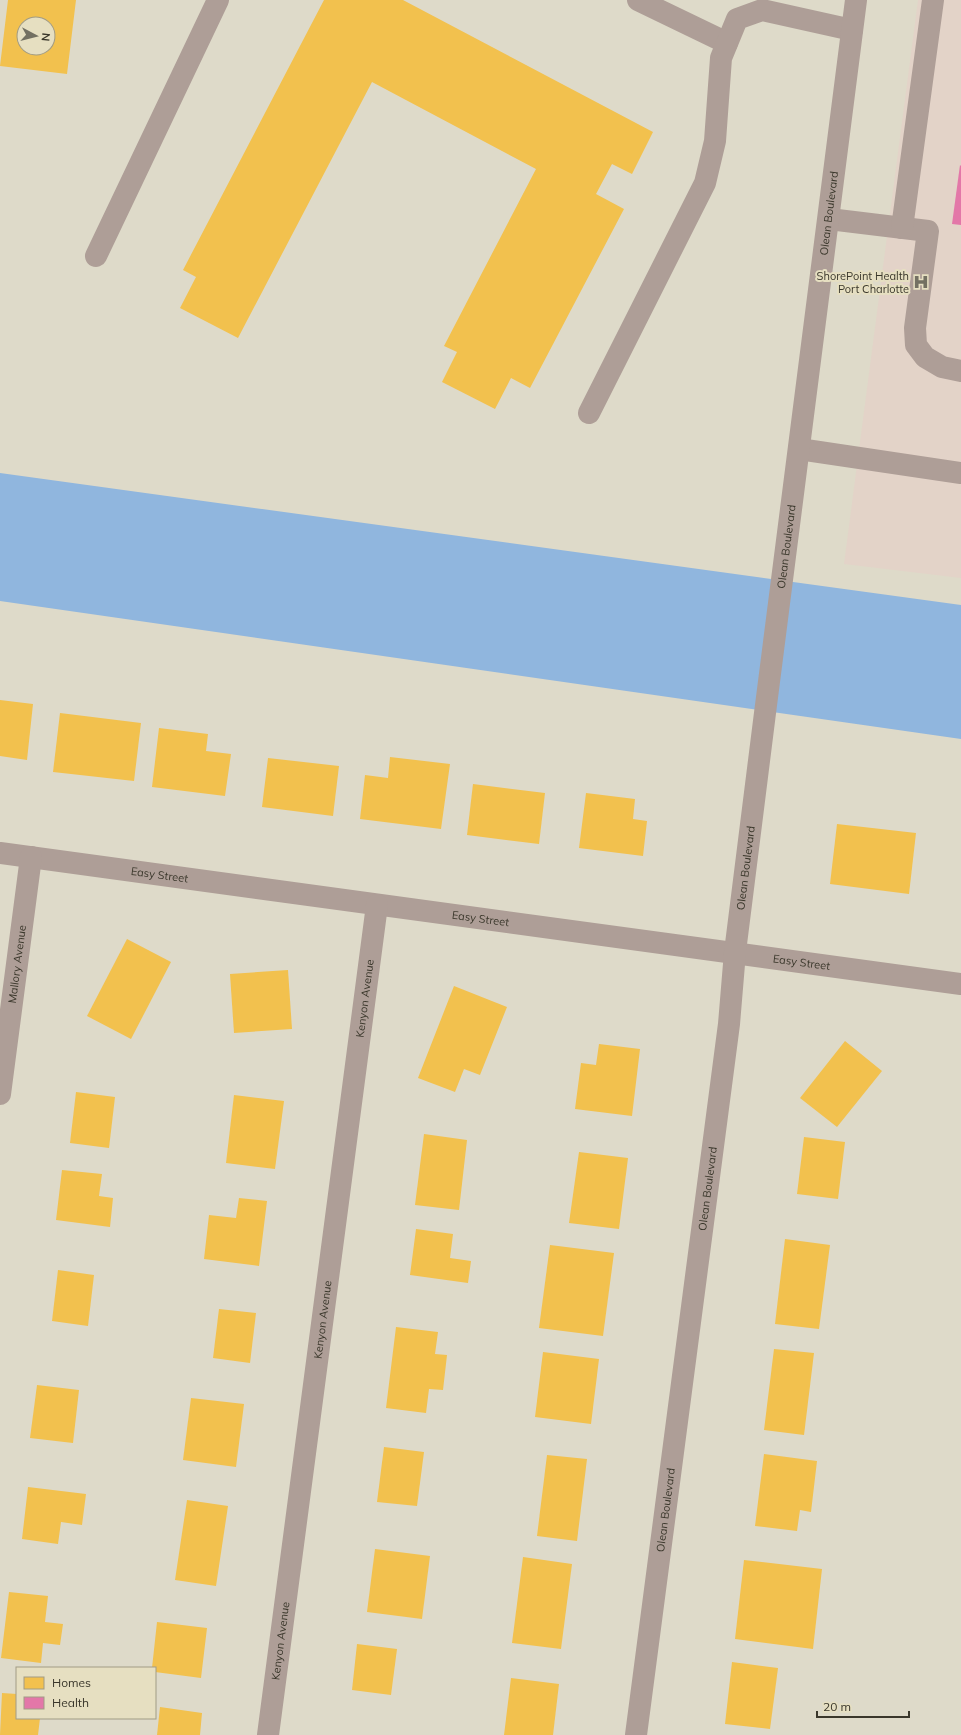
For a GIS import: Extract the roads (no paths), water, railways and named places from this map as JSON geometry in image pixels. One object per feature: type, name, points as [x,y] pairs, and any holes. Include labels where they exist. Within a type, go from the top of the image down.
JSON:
[{"type":"street","points":[[96,256],[218,0]]},
{"type":"street","points":[[638,0],[728,42]]},
{"type":"street","name":"Olean Boulevard","points":[[636,1735],[729,1024],[735,952],[764,713],[786,554],[856,0]]},
{"type":"street","points":[[902,228],[933,0]]},
{"type":"street","points":[[589,413],[705,183],[715,140],[721,58],[737,19],[762,10],[852,30]]},
{"type":"street","points":[[829,219],[928,231],[915,328],[916,344],[925,357],[942,367],[961,371]]},
{"type":"street","points":[[799,449],[961,473]]},
{"type":"street","name":"Easy Street","points":[[0,853],[961,984]]},
{"type":"street","name":"Mallory Avenue","points":[[0,1094],[31,857]]},
{"type":"street","name":"Kenyon Avenue","points":[[268,1735],[377,905]]},
{"type":"water","points":[[0,473],[961,605],[961,739],[0,601]]},
{"type":"place","name":"ShorePoint Health Port Charlotte","points":[[921,282]]}]
